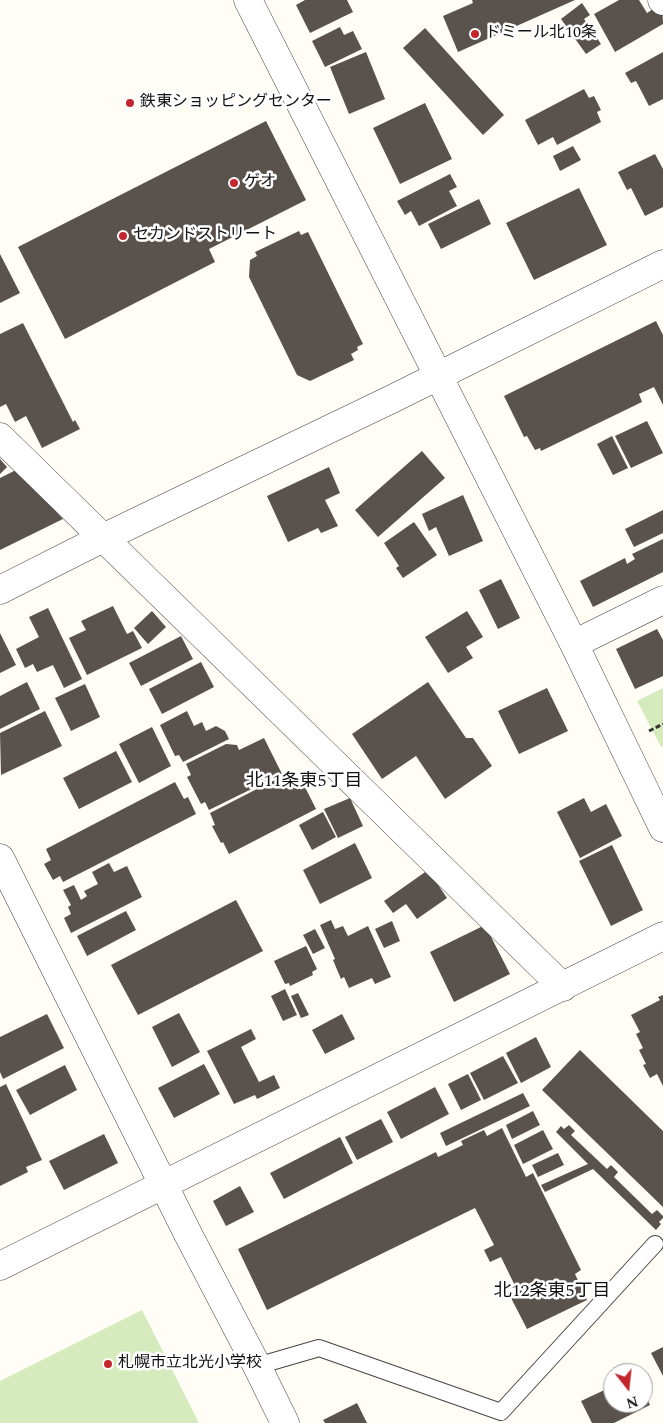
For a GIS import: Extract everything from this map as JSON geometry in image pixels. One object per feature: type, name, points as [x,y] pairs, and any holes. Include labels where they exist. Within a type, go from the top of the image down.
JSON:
[{"type":"street","points":[[248,0],[574,644],[663,828]]},
{"type":"street","points":[[0,590],[102,538],[663,264]]},
{"type":"street","points":[[0,437],[563,987]]},
{"type":"street","points":[[574,644],[663,600]]},
{"type":"street","points":[[0,858],[285,1423]]},
{"type":"street","points":[[0,1266],[663,936]]},
{"type":"lane","points":[[257,1366],[319,1348],[501,1412],[655,1244]]},
{"type":"path","points":[[649,731],[663,724]]},
{"type":"green space","points":[[663,688],[663,746],[661,747],[637,701]]},
{"type":"green space","points":[[142,1310],[199,1423],[0,1423],[0,1381]]},
{"type":"building","points":[[305,0],[347,0],[353,12],[310,33],[296,5]]},
{"type":"building","name":"ドミール北10条","points":[[472,0],[575,0],[458,52],[443,16],[473,3]]},
{"type":"building","points":[[619,0],[639,0],[647,13],[662,3],[663,24],[615,52],[594,14]]},
{"type":"building","points":[[582,3],[590,15],[584,19],[601,44],[586,54],[561,19]]},
{"type":"building","points":[[340,27],[344,35],[353,31],[362,49],[325,67],[312,41]]},
{"type":"building","points":[[425,28],[504,115],[483,135],[403,48]]},
{"type":"building","points":[[366,52],[385,99],[349,114],[330,67]]},
{"type":"building","points":[[663,52],[663,99],[649,106],[636,81],[631,83],[625,73]]},
{"type":"building","points":[[584,89],[589,98],[594,96],[601,110],[597,112],[601,122],[557,145],[553,137],[538,145],[525,120]]},
{"type":"building","points":[[425,103],[452,159],[400,184],[373,128]]},
{"type":"building","points":[[266,121],[306,200],[209,249],[215,262],[65,339],[18,247]]},
{"type":"building","points":[[573,146],[581,160],[560,171],[553,156]]},
{"type":"building","points":[[655,154],[663,169],[663,207],[645,216],[631,188],[627,190],[618,172]]},
{"type":"building","points":[[450,174],[457,187],[449,191],[457,206],[419,226],[411,211],[405,215],[397,201]]},
{"type":"building","points":[[579,188],[607,245],[534,280],[506,223]]},
{"type":"building","points":[[479,199],[491,224],[441,249],[428,224]]},
{"type":"building","points":[[299,231],[301,235],[308,232],[363,344],[357,347],[358,350],[351,354],[354,360],[310,381],[297,375],[249,277],[250,260],[257,256],[255,252]]},
{"type":"building","points":[[0,254],[20,293],[0,303]]},
{"type":"building","points":[[656,321],[663,335],[663,405],[654,387],[639,394],[642,402],[541,451],[540,448],[535,450],[527,436],[524,437],[504,396]]},
{"type":"building","points":[[23,323],[73,422],[75,420],[80,429],[42,448],[26,416],[15,422],[6,404],[0,407],[0,334]]},
{"type":"building","points":[[647,421],[663,453],[631,468],[615,436]]},
{"type":"building","points":[[612,436],[628,468],[613,475],[597,444]]},
{"type":"building","points":[[422,451],[445,478],[378,537],[355,510]]},
{"type":"building","points":[[0,459],[7,467],[0,474]]},
{"type":"building","points":[[329,467],[340,493],[325,500],[338,526],[321,533],[318,528],[288,542],[267,496]]},
{"type":"building","points":[[18,469],[63,519],[0,550],[0,478]]},
{"type":"building","points":[[463,495],[483,541],[449,556],[436,527],[429,531],[422,514]]},
{"type":"building","points":[[663,510],[663,533],[634,547],[625,529]]},
{"type":"building","points":[[414,522],[437,555],[403,578],[396,568],[399,566],[384,543]]},
{"type":"building","points":[[663,539],[663,572],[593,607],[580,581],[625,558],[627,564],[635,559],[632,554]]},
{"type":"building","points":[[501,579],[520,618],[498,629],[479,590]]},
{"type":"building","points":[[113,606],[127,634],[133,631],[142,648],[87,675],[69,638],[86,630],[81,621]]},
{"type":"building","points":[[48,608],[82,679],[64,688],[53,665],[37,672],[33,664],[25,668],[16,649],[39,637],[29,617]]},
{"type":"building","points":[[152,611],[166,627],[148,644],[134,628]]},
{"type":"building","points":[[467,611],[483,637],[466,647],[473,658],[448,673],[425,637]]},
{"type":"building","points":[[657,629],[663,640],[663,676],[635,689],[616,649]]},
{"type":"building","points":[[0,633],[16,665],[0,673]]},
{"type":"building","points":[[181,636],[193,659],[141,686],[129,663]]},
{"type":"building","points":[[201,662],[214,687],[162,714],[149,689]]},
{"type":"building","points":[[27,682],[40,709],[0,729],[0,696]]},
{"type":"building","points":[[428,682],[466,738],[473,738],[492,766],[445,799],[416,756],[382,779],[352,734]]},
{"type":"building","points":[[85,684],[100,717],[71,731],[55,698]]},
{"type":"building","points":[[547,688],[568,731],[519,754],[498,711]]},
{"type":"building","points":[[45,711],[62,746],[1,775],[0,733]]},
{"type":"building","points":[[187,711],[194,726],[202,722],[206,731],[216,726],[225,731],[229,739],[183,762],[179,755],[175,756],[160,725]]},
{"type":"building","points":[[152,727],[171,766],[139,783],[119,744]]},
{"type":"building","points":[[264,738],[282,774],[209,810],[205,802],[201,804],[187,777],[191,775],[186,764],[226,744],[237,745],[239,750]]},
{"type":"building","points":[[116,751],[132,782],[79,809],[63,778]]},
{"type":"building","points":[[292,771],[299,784],[303,783],[316,809],[229,854],[212,826],[215,825],[210,813]]},
{"type":"building","points":[[175,782],[184,799],[188,797],[196,814],[63,882],[60,876],[53,880],[44,864],[51,860],[46,849]]},
{"type":"building","points":[[350,798],[363,826],[338,838],[324,809]]},
{"type":"building","points":[[584,798],[591,812],[606,804],[622,836],[580,858],[557,812]]},
{"type":"building","points":[[323,812],[336,837],[312,850],[299,825]]},
{"type":"building","points":[[355,843],[372,878],[320,904],[303,870]]},
{"type":"building","points":[[612,845],[643,910],[611,926],[579,861]]},
{"type":"building","points":[[109,863],[114,872],[127,866],[142,897],[71,933],[64,918],[71,914],[68,907],[71,905],[63,890],[74,885],[81,900],[87,896],[84,891],[98,884],[92,872]]},
{"type":"building","points":[[428,870],[447,898],[417,919],[406,904],[393,913],[384,901]]},
{"type":"building","points":[[236,900],[263,951],[138,1015],[111,965]]},
{"type":"building","points":[[126,911],[136,930],[87,956],[77,936]]},
{"type":"building","points":[[331,920],[335,929],[343,926],[348,936],[368,926],[391,977],[375,984],[372,978],[349,988],[344,977],[341,979],[333,960],[335,959],[320,925]]},
{"type":"building","points":[[392,921],[400,941],[384,948],[375,929]]},
{"type":"building","points":[[485,925],[510,974],[454,1002],[430,952]]},
{"type":"building","points":[[315,929],[325,948],[313,954],[303,935]]},
{"type":"building","points":[[306,946],[317,969],[312,972],[313,975],[290,986],[289,983],[285,984],[274,961]]},
{"type":"building","points":[[285,989],[297,1015],[283,1021],[271,996]]},
{"type":"building","points":[[298,993],[309,1015],[301,1018],[291,996]]},
{"type":"building","points":[[663,995],[663,1086],[657,1074],[650,1078],[643,1065],[646,1064],[639,1050],[643,1048],[636,1034],[640,1032],[631,1015],[660,1000],[658,997]]},
{"type":"building","points":[[179,1013],[200,1052],[172,1067],[152,1027]]},
{"type":"building","points":[[47,1014],[64,1048],[3,1079],[0,1072],[0,1037]]},
{"type":"building","points":[[342,1014],[355,1039],[325,1054],[312,1030]]},
{"type":"building","points":[[251,1029],[256,1039],[241,1047],[259,1082],[274,1075],[280,1088],[257,1099],[255,1095],[234,1104],[207,1051]]},
{"type":"building","points":[[536,1037],[551,1067],[521,1083],[506,1053]]},
{"type":"building","points":[[580,1050],[663,1131],[663,1207],[542,1090]]},
{"type":"building","points":[[503,1056],[518,1083],[484,1100],[470,1073]]},
{"type":"building","points":[[204,1064],[220,1094],[174,1118],[158,1088]]},
{"type":"building","points":[[65,1065],[77,1090],[30,1115],[16,1090]]},
{"type":"building","points":[[468,1074],[481,1100],[461,1110],[448,1084]]},
{"type":"building","points":[[6,1084],[42,1160],[26,1167],[28,1172],[0,1186],[0,1087]]},
{"type":"building","points":[[435,1087],[449,1114],[401,1139],[387,1112]]},
{"type":"building","points":[[523,1093],[530,1106],[446,1146],[440,1133]]},
{"type":"building","points":[[533,1111],[540,1125],[512,1139],[506,1125]]},
{"type":"building","points":[[381,1119],[393,1142],[357,1160],[345,1137]]},
{"type":"building","points":[[569,1125],[575,1131],[571,1135],[607,1169],[611,1165],[618,1172],[614,1177],[652,1214],[657,1210],[663,1216],[659,1222],[661,1224],[656,1230],[593,1169],[545,1192],[541,1185],[588,1164],[556,1132],[561,1126],[564,1129]]},
{"type":"building","points":[[502,1128],[526,1177],[533,1173],[581,1270],[575,1274],[587,1300],[527,1329],[510,1296],[518,1292],[501,1257],[490,1262],[484,1250],[494,1245],[475,1208],[267,1310],[238,1249],[436,1152],[438,1157],[463,1145],[461,1141],[484,1130],[487,1136]]},
{"type":"building","points":[[543,1130],[553,1149],[523,1164],[514,1145]]},
{"type":"building","points":[[104,1134],[118,1163],[64,1190],[49,1161]]},
{"type":"building","points":[[340,1137],[353,1163],[284,1199],[270,1173]]},
{"type":"building","points":[[558,1153],[564,1165],[538,1177],[532,1165]]},
{"type":"building","points":[[240,1186],[254,1212],[226,1226],[213,1201]]},
{"type":"building","points":[[663,1347],[663,1376],[651,1353]]},
{"type":"building","points":[[603,1391],[603,1413],[634,1413],[614,1423],[592,1423],[581,1401]]},
{"type":"building","points":[[357,1403],[367,1423],[325,1423],[323,1420]]},
{"type":"place","name":"ドミール北10条","points":[[475,34]]},
{"type":"place","name":"鉄東ショッピングセンター","points":[[130,103]]},
{"type":"place","name":"ゲオ","points":[[234,183]]},
{"type":"place","name":"セカンドストリート","points":[[123,236]]},
{"type":"place","name":"札幌市立北光小学校","points":[[108,1364]]},
{"type":"district","name":"北11条東5丁目","points":[[304,782]]},
{"type":"district","name":"北12条東5丁目","points":[[552,1292]]}]
